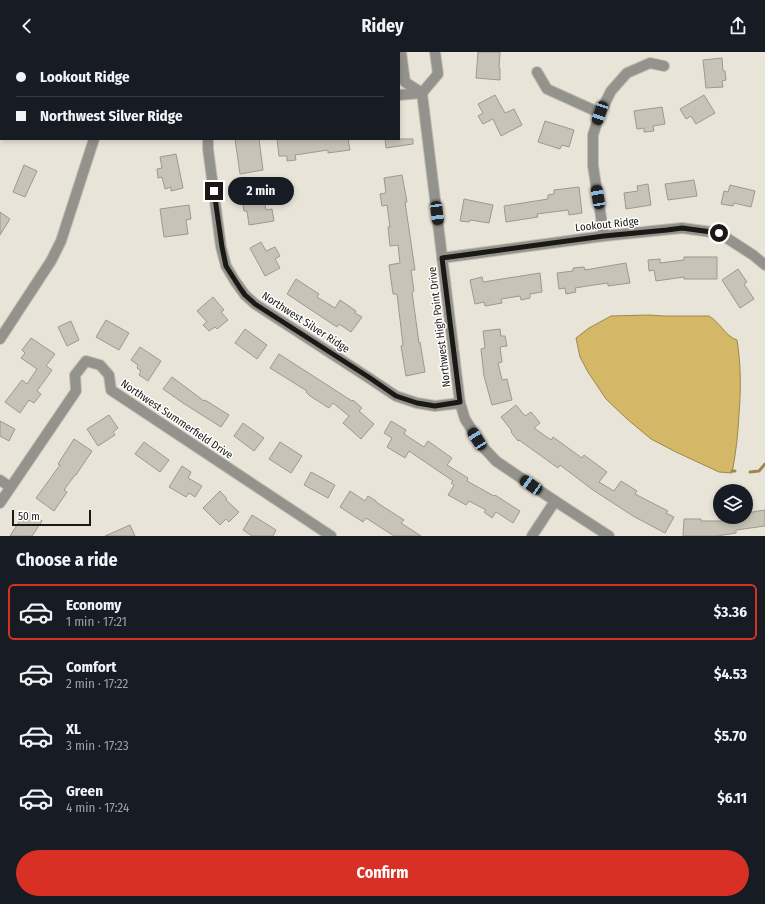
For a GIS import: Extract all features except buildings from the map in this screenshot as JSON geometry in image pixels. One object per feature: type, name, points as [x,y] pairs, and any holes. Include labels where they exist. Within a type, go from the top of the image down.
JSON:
[{"type":"street","points":[[401,52],[405,82],[422,93]]},
{"type":"street","points":[[400,95],[422,93],[438,74],[435,52]]},
{"type":"street","points":[[604,236],[593,166],[593,135],[600,113],[611,91],[627,73],[650,63],[664,66]]},
{"type":"street","points":[[537,72],[547,89],[600,113]]},
{"type":"street","name":"Northwest High Point Drive","points":[[422,93],[460,402],[465,419],[482,446],[496,461],[609,536]]},
{"type":"street","points":[[0,339],[35,287],[61,241],[94,140]]},
{"type":"street","name":"Northwest Silver Ridge","points":[[208,140],[208,149],[226,266],[245,295],[255,304],[396,396],[417,403],[435,406],[460,402]]},
{"type":"street","name":"Lookout Ridge","points":[[442,258],[604,236],[682,228],[719,233],[753,255],[765,265]]},
{"type":"street","name":"Northwest Summerfield Drive","points":[[0,503],[76,391],[75,375],[86,361],[100,365],[109,375],[111,390],[331,536]]},
{"type":"street","points":[[0,480],[10,487]]},
{"type":"street","points":[[532,536],[555,500]]},
{"type":"shaded area","points":[[611,316],[709,316],[729,335],[737,340],[740,368],[740,395],[735,458],[732,473],[719,472],[651,439],[606,399],[580,357],[576,338],[589,328]]},
{"type":"waterway","points":[[750,472],[759,471],[765,464]]},
{"type":"route","points":[[214,191],[226,266],[245,295],[255,304],[396,396],[417,403],[435,406],[460,402],[442,258],[604,236],[682,228],[719,233]]}]
